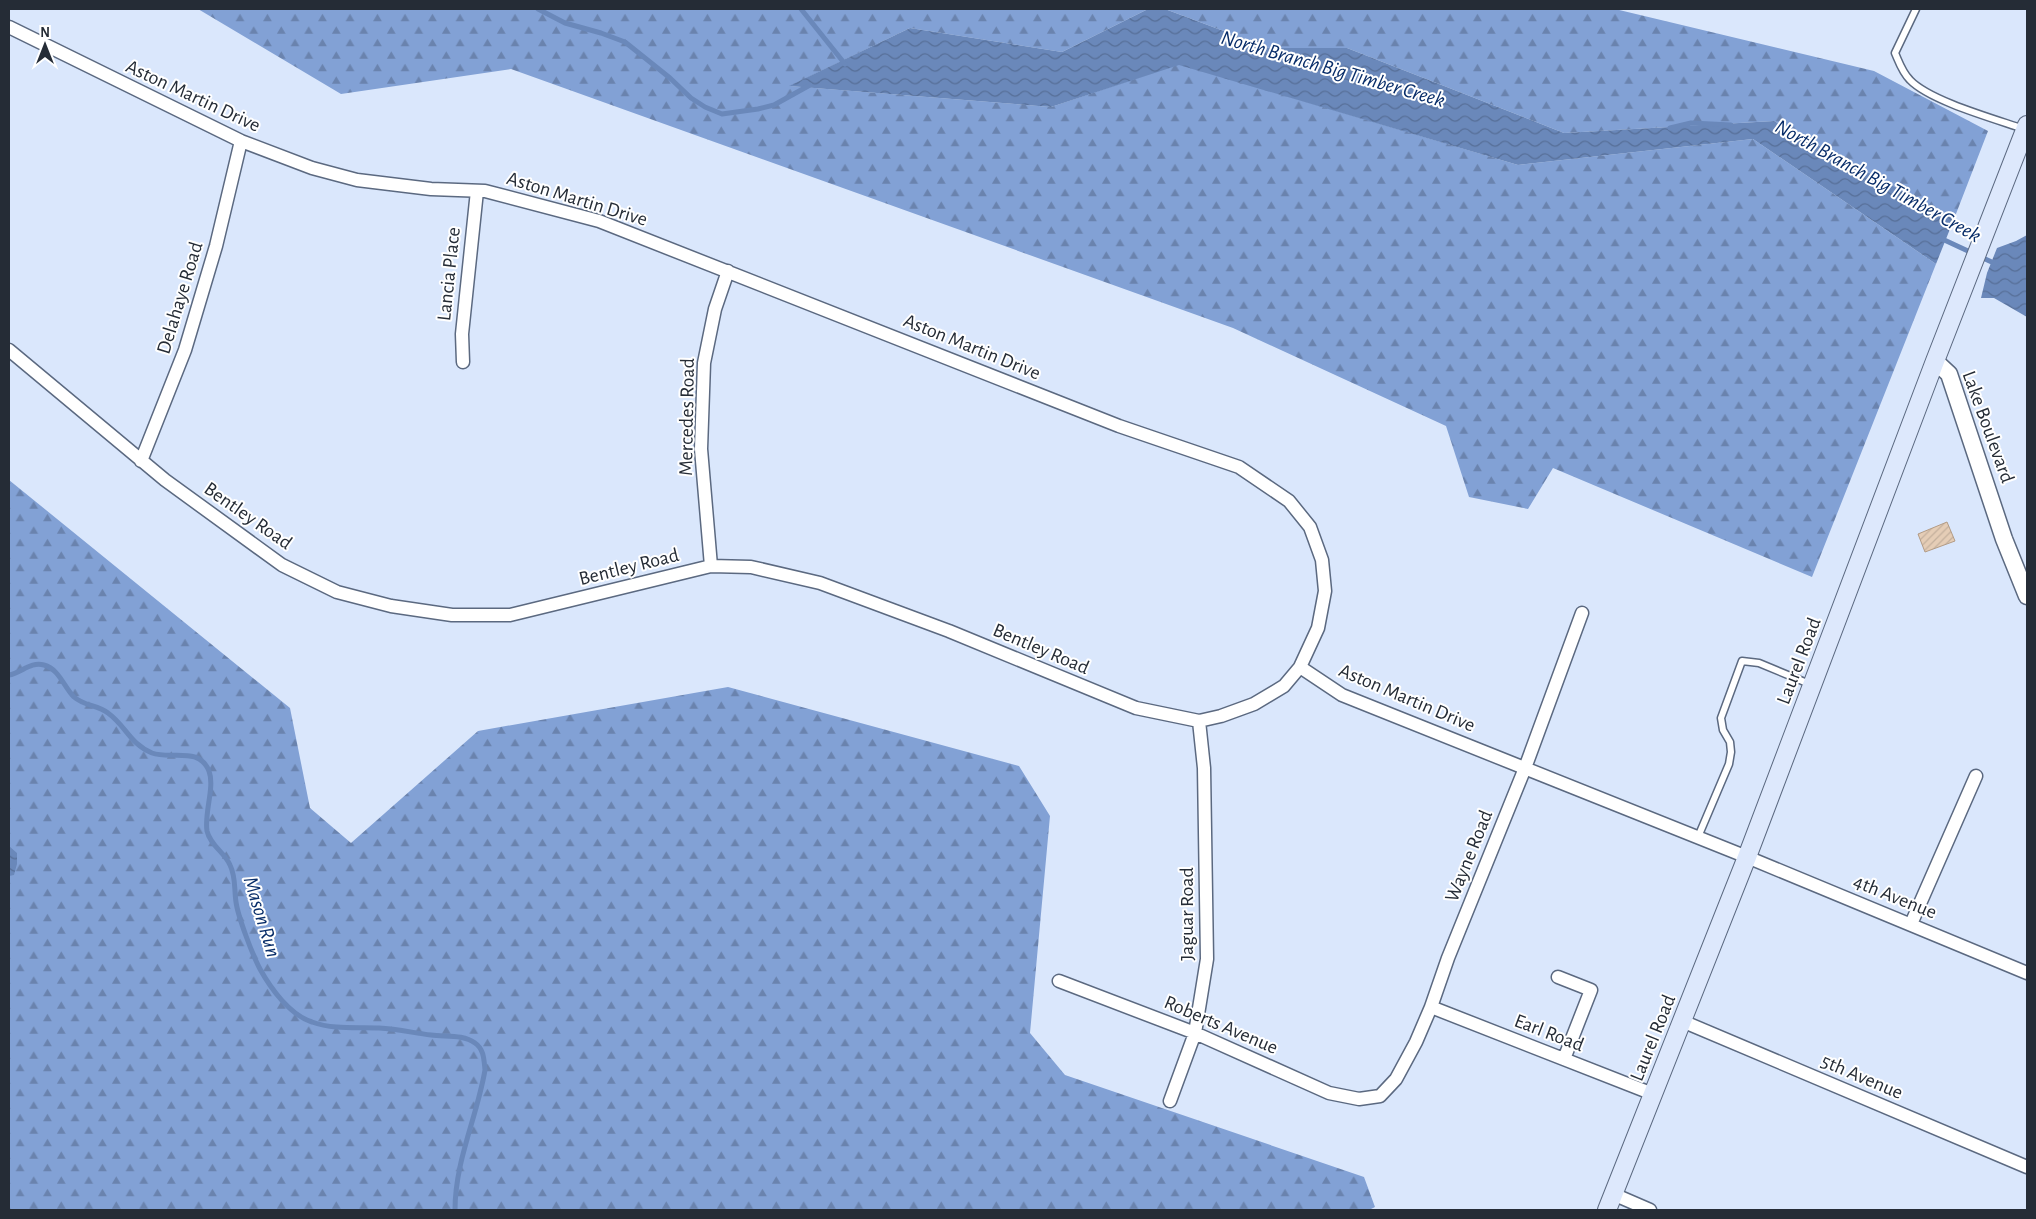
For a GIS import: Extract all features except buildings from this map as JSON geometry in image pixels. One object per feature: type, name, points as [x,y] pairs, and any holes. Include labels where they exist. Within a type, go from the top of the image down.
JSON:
[{"type":"main road","name":"Laurel Road","points":[[1610,1202],[1747,857],[2026,127]]},
{"type":"street","name":"Aston Martin Drive","points":[[9,27],[240,141],[312,168],[357,180],[431,189],[485,191],[599,221],[1118,426],[1239,467],[1289,501],[1310,528],[1322,560],[1325,591],[1318,628],[1300,667],[1342,696],[1747,857]]},
{"type":"street","name":"Delahaye Road","points":[[141,461],[185,350],[216,246],[240,141]]},
{"type":"street","name":"Lancia Place","points":[[463,362],[462,334],[477,191]]},
{"type":"street","name":"Mercedes Road","points":[[711,566],[701,449],[704,363],[715,309],[728,271]]},
{"type":"street","name":"Bentley Road","points":[[9,350],[165,480],[282,564],[337,592],[392,606],[452,615],[510,615],[711,566],[751,567],[820,583],[948,631],[1136,708],[1199,721],[1254,704],[1284,686],[1300,667]]},
{"type":"street","name":"Lake Boulevard","points":[[1935,361],[1949,374],[2004,539],[2027,596]]},
{"type":"street","name":"Wayne Road","points":[[1369,1097],[1380,1096],[1396,1079],[1416,1042],[1525,768],[1582,613]]},
{"type":"street","name":"Jaguar Road","points":[[1170,1102],[1195,1033],[1207,959],[1204,768],[1199,721]]},
{"type":"street","points":[[1911,924],[1976,776]]},
{"type":"street","name":"4th Avenue","points":[[1747,857],[2027,973]]},
{"type":"street","points":[[1558,977],[1591,990],[1564,1059]]},
{"type":"street","name":"Roberts Avenue","points":[[1059,981],[1195,1033],[1329,1093],[1359,1099],[1369,1097]]},
{"type":"street","name":"Earl Road","points":[[1431,1007],[1653,1094]]},
{"type":"street","name":"5th Avenue","points":[[1682,1021],[2027,1168]]},
{"type":"street","points":[[1610,1202],[1650,1210]]},
{"type":"lane","points":[[1916,9],[1895,53],[1902,70],[1910,81],[1941,99],[2026,127]]},
{"type":"lane","points":[[1698,837],[1728,764],[1731,752],[1730,742],[1723,730],[1721,718],[1742,660],[1759,664],[1812,685]]},
{"type":"green space","points":[[198,9],[1148,9],[1062,52],[910,28],[790,86],[1051,107],[1179,64],[1518,165],[1753,139],[1936,264],[1812,577],[1553,468],[1528,509],[1469,497],[1446,426],[1233,328],[511,69],[341,94]]},
{"type":"green space","points":[[1165,9],[1615,9],[1874,71],[1988,131],[1954,219],[1774,121],[1564,133],[1347,48],[1269,48]]},
{"type":"green space","points":[[9,480],[290,708],[310,808],[351,843],[478,731],[728,687],[1019,766],[1050,816],[1030,1033],[1065,1075],[1364,1177],[1375,1207],[1369,1210],[9,1210]]},
{"type":"water","points":[[1148,9],[1165,9],[1269,48],[1347,48],[1564,133],[1774,121],[1954,219],[1936,264],[1753,139],[1518,165],[1179,65],[1051,107],[789,86],[910,28],[1062,52]]},
{"type":"water","points":[[2027,235],[2027,317],[1994,298],[1981,298],[1987,273],[1997,248]]},
{"type":"water","points":[[9,846],[17,853],[17,864],[14,875],[9,876]]},
{"type":"waterway","name":"North Branch Big Timber Creek","points":[[538,9],[565,23],[625,42],[670,78],[691,98],[705,107],[722,114],[774,105],[810,85]]},
{"type":"waterway","points":[[801,9],[845,64]]},
{"type":"waterway","name":"North Branch Big Timber Creek","points":[[1670,128],[1691,123],[1731,125]]},
{"type":"waterway","name":"North Branch Big Timber Creek","points":[[1940,238],[1996,264]]},
{"type":"waterway","name":"Mason Run","points":[[9,675],[39,664],[49,667],[54,670],[74,697],[108,713],[138,745],[159,755],[192,756],[204,763],[211,777],[206,824],[207,831],[214,845],[228,861],[232,870],[237,909],[257,963],[275,993],[296,1014],[320,1025],[386,1029],[460,1037],[478,1045],[483,1055],[485,1070],[462,1157],[455,1210]]}]
